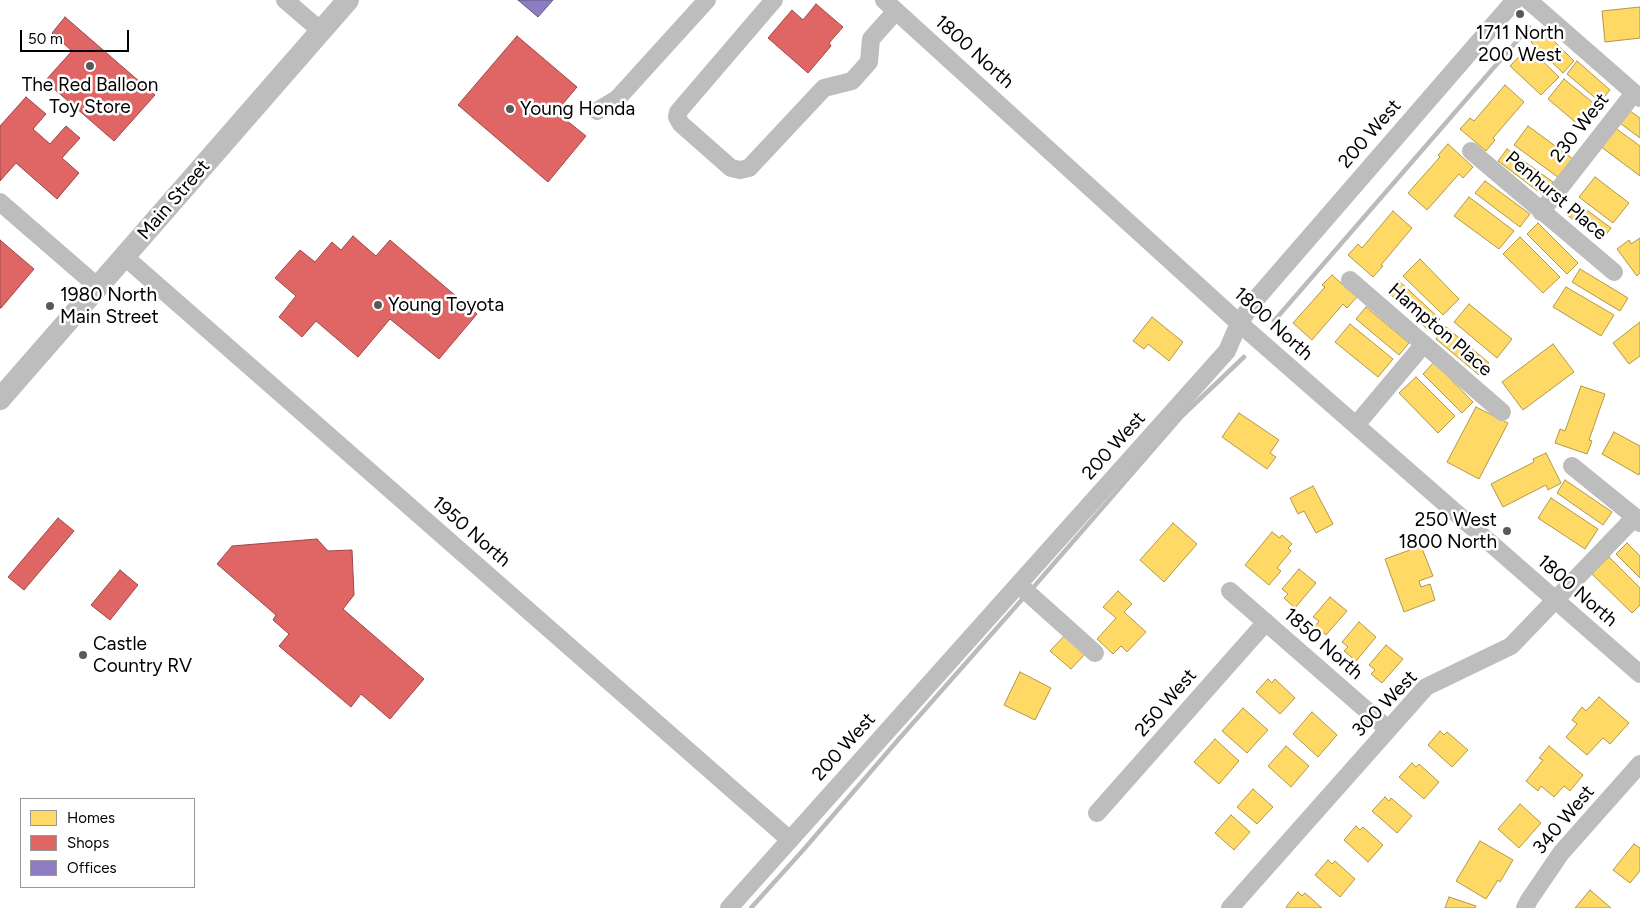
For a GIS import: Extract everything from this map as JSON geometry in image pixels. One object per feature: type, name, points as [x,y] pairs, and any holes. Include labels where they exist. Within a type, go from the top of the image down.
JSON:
[{"type":"main road","name":"Main Street","points":[[0,400],[348,0]]},
{"type":"street","points":[[285,0],[321,31]]},
{"type":"street","points":[[596,111],[617,99],[707,0]]},
{"type":"street","points":[[774,0],[678,112],[677,117],[681,124],[731,168],[740,170],[749,168],[824,88],[852,81],[869,62],[871,40],[890,5]]},
{"type":"street","name":"200 West","points":[[729,908],[790,840],[1026,591],[1226,350],[1239,323],[1256,299],[1515,0]]},
{"type":"street","points":[[1528,0],[1637,95]]},
{"type":"street","name":"1800 North","points":[[890,5],[1239,323],[1640,674]]},
{"type":"street","name":"230 West","points":[[1541,212],[1637,95]]},
{"type":"street","name":"Penhurst Place","points":[[1471,151],[1614,272]]},
{"type":"street","points":[[0,202],[98,287]]},
{"type":"street","name":"1950 North","points":[[125,257],[790,840]]},
{"type":"street","name":"Hampton Place","points":[[1350,280],[1502,412]]},
{"type":"street","points":[[1356,425],[1424,344]]},
{"type":"street","points":[[1572,466],[1638,520]]},
{"type":"street","name":"300 West","points":[[1230,908],[1426,687],[1511,646],[1638,520]]},
{"type":"street","points":[[1026,591],[1095,653]]},
{"type":"street","name":"1850 North","points":[[1230,591],[1388,729]]},
{"type":"street","name":"250 West","points":[[1097,813],[1266,622]]},
{"type":"street","name":"340 West","points":[[1525,908],[1561,853],[1640,764]]},
{"type":"building: Homes","points":[[1640,7],[1640,38],[1605,42],[1602,11]]},
{"type":"building: Homes","points":[[1543,30],[1574,61],[1563,73],[1531,42]]},
{"type":"building: Homes","points":[[1528,47],[1559,77],[1541,95],[1510,66]]},
{"type":"building: Homes","points":[[1577,61],[1610,90],[1600,102],[1567,74]]},
{"type":"building: Homes","points":[[1564,79],[1597,106],[1580,126],[1548,99]]},
{"type":"building: Homes","points":[[1505,85],[1524,102],[1493,138],[1495,140],[1486,151],[1460,129],[1470,118],[1474,121]]},
{"type":"building: Homes","points":[[1630,111],[1640,118],[1640,138],[1620,123]]},
{"type":"building: Homes","points":[[1528,126],[1573,159],[1559,178],[1514,145]]},
{"type":"building: Homes","points":[[1614,127],[1640,146],[1640,176],[1600,146]]},
{"type":"building: Homes","points":[[1448,144],[1473,167],[1463,178],[1459,174],[1427,210],[1408,193],[1440,157],[1438,155]]},
{"type":"building: Homes","points":[[1507,149],[1553,182],[1543,195],[1498,161]]},
{"type":"building: Homes","points":[[1595,177],[1629,203],[1613,223],[1579,197]]},
{"type":"building: Homes","points":[[1485,181],[1530,214],[1520,227],[1475,193]]},
{"type":"building: Homes","points":[[1469,197],[1514,231],[1499,249],[1454,216]]},
{"type":"building: Homes","points":[[1576,202],[1611,228],[1601,241],[1566,214]]},
{"type":"building: Homes","points":[[1393,211],[1412,228],[1373,277],[1348,255],[1358,244],[1362,248]]},
{"type":"building: Homes","points":[[1538,223],[1578,263],[1567,274],[1527,234]]},
{"type":"building: Homes","points":[[1520,237],[1560,277],[1543,293],[1503,254]]},
{"type":"building: Homes","points":[[1640,238],[1640,273],[1637,276],[1617,249],[1629,240],[1631,244]]},
{"type":"building: Homes","points":[[1420,259],[1459,299],[1443,315],[1403,276]]},
{"type":"building: Homes","points":[[1580,269],[1628,298],[1620,311],[1572,282]]},
{"type":"building: Homes","points":[[1332,275],[1357,297],[1347,308],[1343,304],[1312,340],[1293,323],[1325,287],[1322,285]]},
{"type":"building: Homes","points":[[1399,281],[1440,319],[1429,331],[1388,292]]},
{"type":"building: Homes","points":[[1566,287],[1614,315],[1601,336],[1553,307]]},
{"type":"building: Homes","points":[[1469,304],[1512,339],[1497,358],[1454,322]]},
{"type":"building: Homes","points":[[1366,307],[1409,343],[1399,355],[1356,319]]},
{"type":"building: Homes","points":[[1152,317],[1183,342],[1169,361],[1148,344],[1144,349],[1133,341]]},
{"type":"building: Homes","points":[[1640,322],[1640,356],[1629,364],[1613,343]]},
{"type":"building: Homes","points":[[1350,324],[1393,359],[1378,377],[1335,342]]},
{"type":"building: Homes","points":[[1446,327],[1489,363],[1479,375],[1436,339]]},
{"type":"building: Homes","points":[[1553,344],[1574,372],[1523,410],[1502,382]]},
{"type":"building: Homes","points":[[1434,362],[1473,402],[1462,413],[1423,374]]},
{"type":"building: Homes","points":[[1416,377],[1455,416],[1438,433],[1399,393]]},
{"type":"building: Homes","points":[[1581,386],[1605,394],[1589,440],[1592,441],[1587,454],[1555,443],[1560,429],[1565,431]]},
{"type":"building: Homes","points":[[1476,407],[1508,423],[1479,479],[1447,462]]},
{"type":"building: Homes","points":[[1239,413],[1279,440],[1270,453],[1276,457],[1267,469],[1222,437]]},
{"type":"building: Homes","points":[[1614,432],[1640,446],[1639,475],[1602,454]]},
{"type":"building: Homes","points":[[1546,453],[1561,483],[1548,490],[1546,485],[1503,507],[1491,484],[1534,462],[1533,459]]},
{"type":"building: Homes","points":[[1565,480],[1612,512],[1603,525],[1557,493]]},
{"type":"building: Homes","points":[[1313,486],[1333,524],[1316,533],[1304,511],[1298,514],[1290,498]]},
{"type":"building: Homes","points":[[1551,498],[1598,529],[1585,549],[1538,518]]},
{"type":"building: Homes","points":[[1173,523],[1197,544],[1164,582],[1140,560]]},
{"type":"building: Homes","points":[[1272,532],[1280,538],[1282,535],[1292,544],[1288,548],[1291,551],[1277,568],[1281,571],[1269,585],[1245,565]]},
{"type":"building: Homes","points":[[1627,543],[1640,556],[1640,578],[1616,554]]},
{"type":"building: Homes","points":[[1421,546],[1433,576],[1419,581],[1421,587],[1430,584],[1435,600],[1404,612],[1385,559]]},
{"type":"building: Homes","points":[[1609,557],[1640,588],[1640,605],[1632,613],[1592,574]]},
{"type":"building: Homes","points":[[1299,569],[1316,583],[1295,608],[1284,598],[1288,594],[1282,589]]},
{"type":"building: Homes","points":[[1118,591],[1132,604],[1124,612],[1146,632],[1127,652],[1121,646],[1113,654],[1097,639],[1116,618],[1103,607]]},
{"type":"building: Homes","points":[[1330,597],[1347,611],[1326,635],[1315,626],[1319,621],[1313,617]]},
{"type":"building: Homes","points":[[1359,622],[1376,637],[1356,661],[1344,651],[1348,647],[1342,642]]},
{"type":"building: Homes","points":[[1067,633],[1087,652],[1071,669],[1050,651]]},
{"type":"building: Homes","points":[[1386,645],[1403,659],[1382,683],[1371,674],[1375,670],[1369,665]]},
{"type":"building: Homes","points":[[1020,672],[1051,688],[1035,720],[1004,705]]},
{"type":"building: Homes","points":[[1268,679],[1272,683],[1275,679],[1295,698],[1280,714],[1256,692]]},
{"type":"building: Homes","points":[[1599,697],[1629,723],[1610,744],[1603,738],[1587,755],[1566,737],[1577,724],[1572,720],[1582,707],[1586,711]]},
{"type":"building: Homes","points":[[1243,708],[1268,730],[1247,753],[1222,731]]},
{"type":"building: Homes","points":[[1312,712],[1337,735],[1318,757],[1293,734]]},
{"type":"building: Homes","points":[[1440,731],[1444,735],[1447,732],[1468,750],[1452,767],[1428,745]]},
{"type":"building: Homes","points":[[1215,739],[1239,761],[1219,784],[1194,762]]},
{"type":"building: Homes","points":[[1286,746],[1309,766],[1291,787],[1268,766]]},
{"type":"building: Homes","points":[[1549,746],[1583,775],[1570,791],[1564,786],[1554,797],[1541,786],[1538,791],[1526,781],[1543,760],[1539,758]]},
{"type":"building: Homes","points":[[1412,763],[1416,767],[1419,764],[1439,782],[1424,799],[1399,777]]},
{"type":"building: Homes","points":[[1253,789],[1273,807],[1257,824],[1237,807]]},
{"type":"building: Homes","points":[[1385,797],[1389,801],[1391,798],[1412,816],[1397,833],[1372,811]]},
{"type":"building: Homes","points":[[1520,804],[1541,823],[1519,848],[1498,829]]},
{"type":"building: Homes","points":[[1231,815],[1250,832],[1234,850],[1215,833]]},
{"type":"building: Homes","points":[[1356,826],[1360,830],[1363,827],[1383,845],[1368,862],[1344,840]]},
{"type":"building: Homes","points":[[1480,841],[1513,860],[1500,882],[1498,880],[1486,899],[1456,881]]},
{"type":"building: Homes","points":[[1634,844],[1640,848],[1640,871],[1630,883],[1613,870]]},
{"type":"building: Homes","points":[[1328,860],[1332,864],[1335,861],[1355,879],[1340,897],[1315,875]]},
{"type":"building: Homes","points":[[1590,890],[1611,908],[1575,908]]},
{"type":"building: Homes","points":[[1298,892],[1302,896],[1305,893],[1322,908],[1287,908]]},
{"type":"building: Homes","points":[[1449,897],[1476,906],[1475,908],[1445,908]]},
{"type":"building: Shops","points":[[816,4],[843,27],[829,43],[831,46],[808,73],[768,38],[792,10],[803,20]]},
{"type":"building: Shops","name":"The Red Balloon Toy Store","points":[[65,17],[155,95],[114,141],[45,81],[72,51],[52,33]]},
{"type":"building: Shops","name":"Young Honda","points":[[517,36],[577,87],[556,112],[586,136],[548,182],[458,105]]},
{"type":"building: Shops","points":[[26,97],[46,114],[33,129],[50,144],[66,126],[80,138],[62,158],[79,173],[57,199],[16,163],[0,181],[0,126]]},
{"type":"building: Shops","name":"Young Toyota","points":[[353,236],[376,256],[390,240],[477,314],[439,359],[390,319],[358,357],[316,321],[302,337],[279,317],[296,296],[275,278],[300,250],[315,262],[332,242],[341,250]]},
{"type":"building: Shops","points":[[0,240],[34,269],[1,308],[0,308]]},
{"type":"building: Shops","points":[[58,518],[74,531],[24,590],[8,577]]},
{"type":"building: Shops","points":[[317,539],[328,551],[352,550],[354,595],[343,609],[424,679],[390,719],[361,694],[351,707],[279,646],[289,634],[273,620],[276,615],[217,564],[232,546]]},
{"type":"building: Shops","points":[[120,570],[138,585],[110,620],[91,605]]},
{"type":"building: Offices","points":[[518,0],[553,0],[538,17]]},
{"type":"waterway","points":[[1274,321],[1529,27]]},
{"type":"waterway","points":[[1031,590],[1182,416],[1244,357]]},
{"type":"waterway","points":[[751,908],[1026,595]]},
{"type":"place","name":"1711 North 200 West","points":[[1520,14]]},
{"type":"place","name":"The Red Balloon Toy Store","points":[[90,66]]},
{"type":"place","name":"Young Honda","points":[[510,109]]},
{"type":"place","name":"Young Toyota","points":[[378,305]]},
{"type":"place","name":"1980 North Main Street","points":[[50,306]]},
{"type":"place","name":"250 West 1800 North","points":[[1507,531]]},
{"type":"place","name":"Castle Country RV","points":[[83,655]]}]
